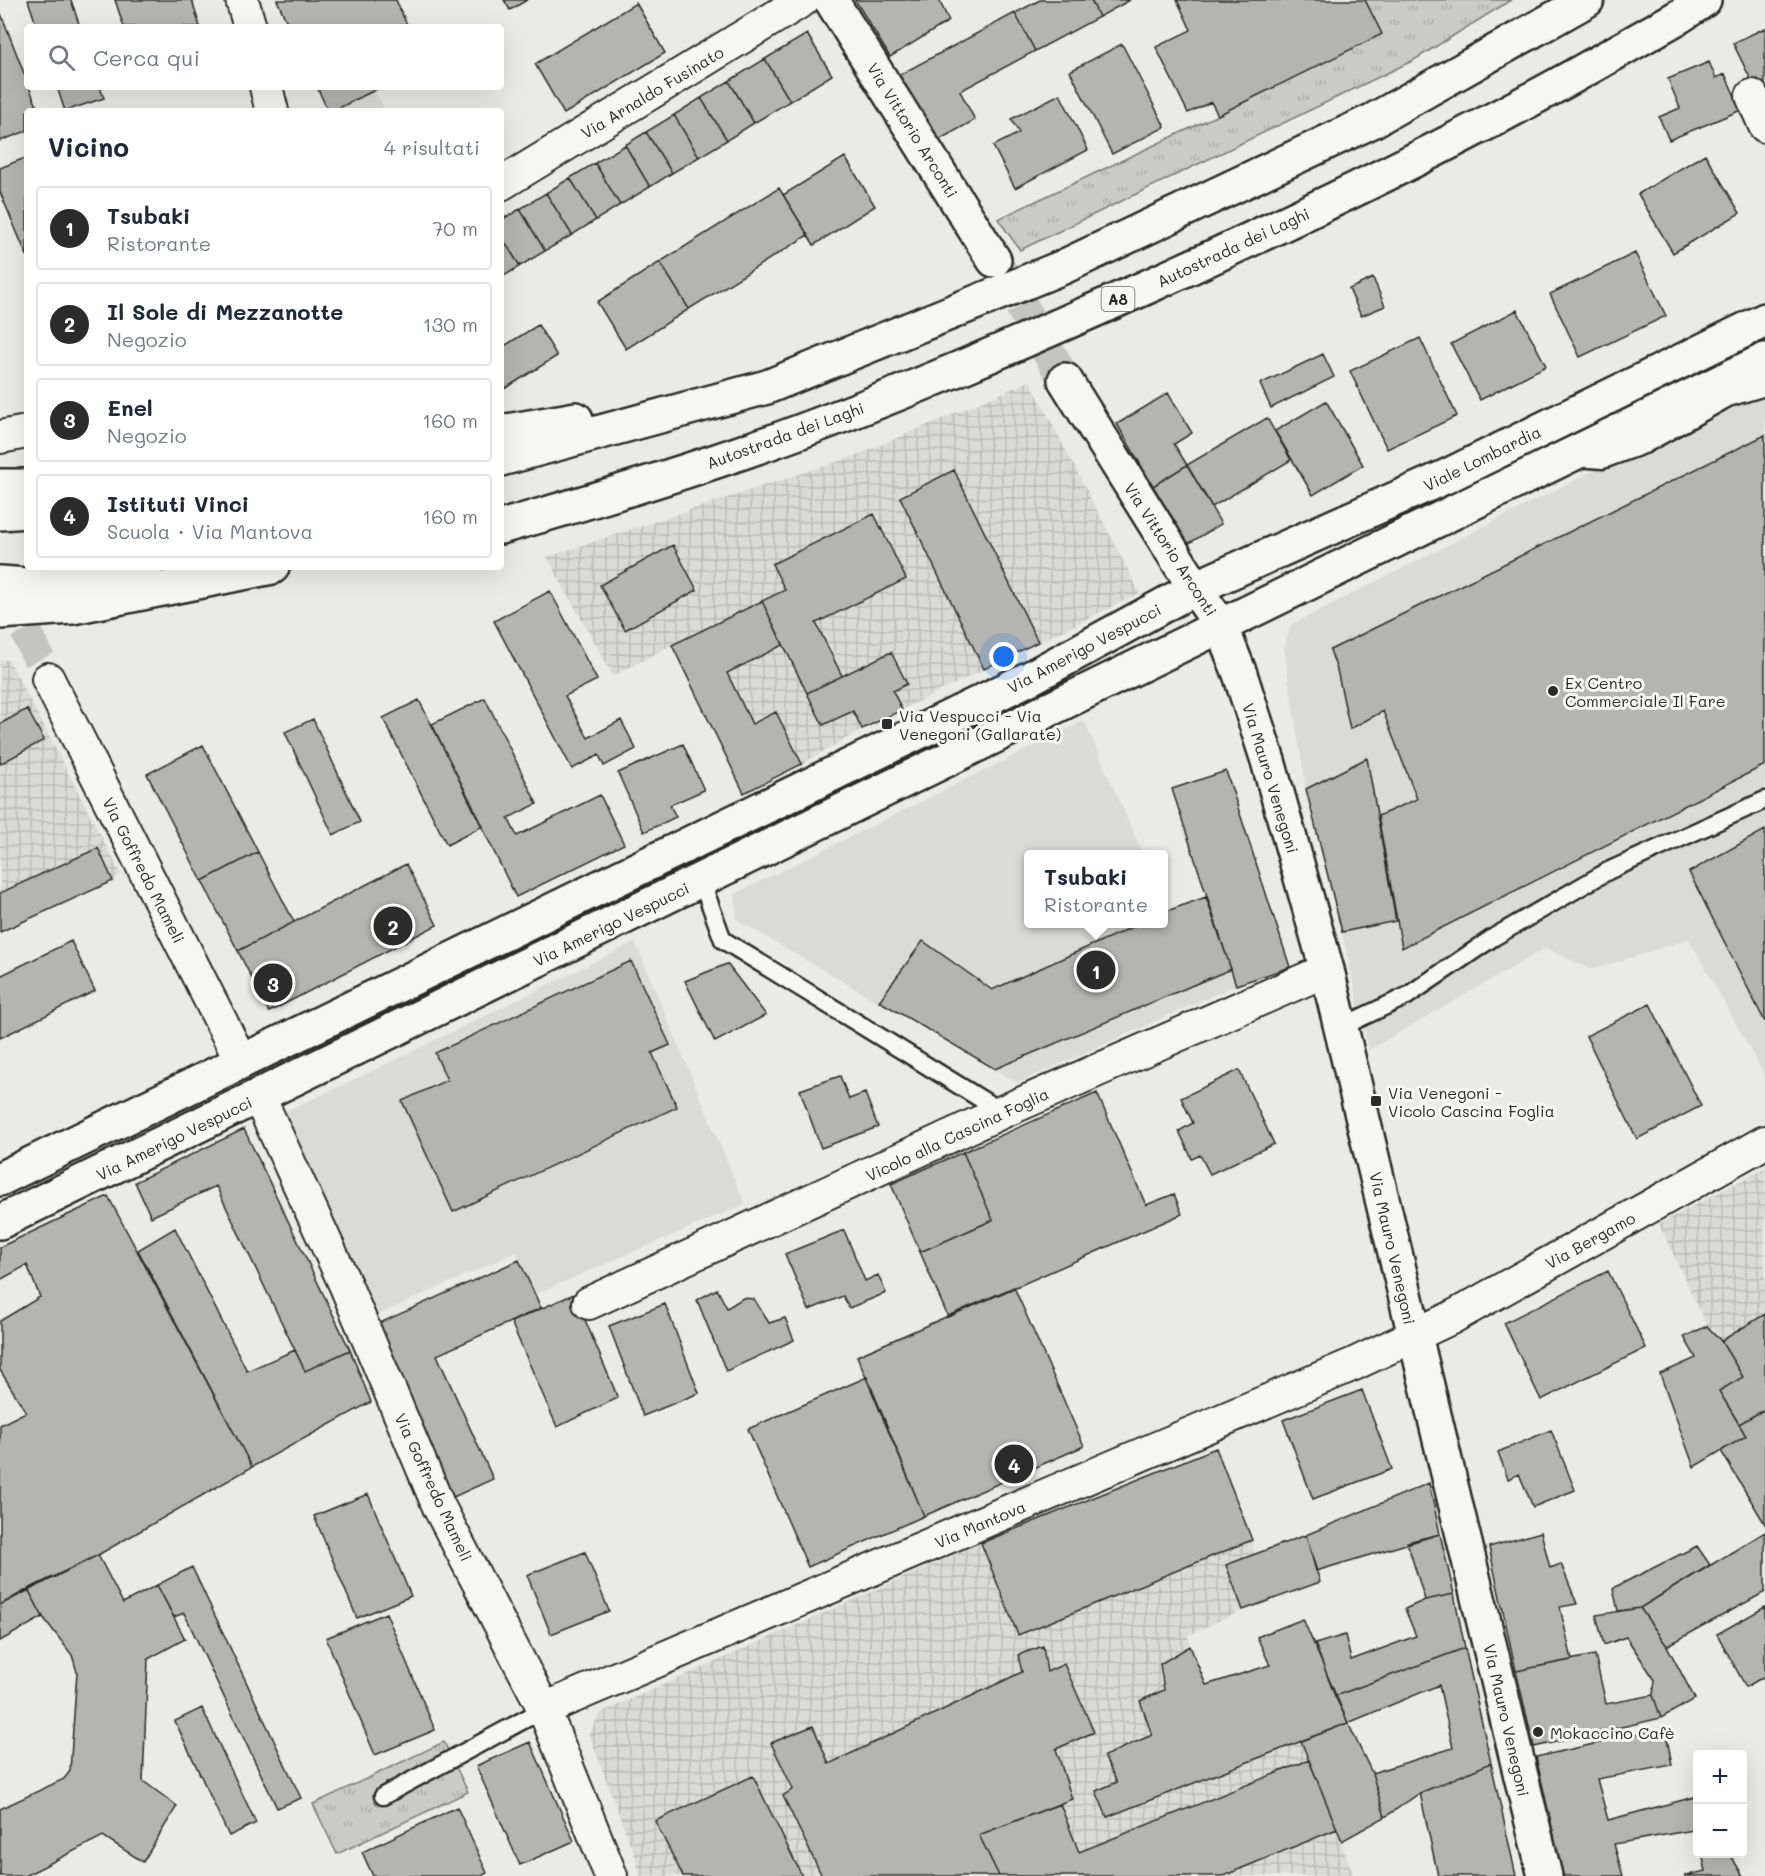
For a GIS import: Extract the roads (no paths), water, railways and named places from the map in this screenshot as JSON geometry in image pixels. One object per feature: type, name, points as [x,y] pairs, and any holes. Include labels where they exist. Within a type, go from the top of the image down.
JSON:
[{"type":"main road","name":"Via Vittorio Arconti","points":[[831,0],[994,260]]},
{"type":"main road","points":[[504,458],[767,387],[1063,267],[1372,121],[1587,0]]},
{"type":"main road","name":"Autostrada dei Laghi","points":[[504,526],[613,495],[783,438],[916,387],[1087,314],[1261,235],[1412,161],[1526,102],[1680,16],[1704,0]]},
{"type":"main road","name":"Viale Lombardia","points":[[1195,588],[1447,476],[1765,320]]},
{"type":"main road","points":[[1221,626],[1765,360]]},
{"type":"main road","name":"Via Vittorio Arconti","points":[[1065,380],[1221,626]]},
{"type":"main road","points":[[504,431],[767,387]]},
{"type":"main road","points":[[0,486],[24,486]]},
{"type":"main road","points":[[0,513],[24,511]]},
{"type":"main road","points":[[0,583],[27,585],[185,570]]},
{"type":"main road","points":[[0,612],[72,607],[257,570]]},
{"type":"main road","name":"Via Amerigo Vespucci","points":[[0,1179],[1032,677],[1195,588]]},
{"type":"main road","name":"Via Amerigo Vespucci","points":[[0,1222],[1221,626]]},
{"type":"main road","name":"Via Mauro Venegoni","points":[[1221,626],[1240,674],[1268,761],[1327,970],[1545,1876]]},
{"type":"street","points":[[242,0],[248,24]]},
{"type":"street","name":"Via Arnaldo Fusinato","points":[[504,182],[803,0]]},
{"type":"street","points":[[267,90],[271,108]]},
{"type":"street","points":[[1752,96],[1765,126]]},
{"type":"street","points":[[0,437],[24,433]]},
{"type":"street","name":"Via Goffredo Mameli","points":[[48,679],[241,1060]]},
{"type":"street","name":"Vicolo alla Cascina Foglia","points":[[589,1303],[1002,1112],[1327,970]]},
{"type":"street","name":"Via Goffredo Mameli","points":[[259,1097],[345,1284],[439,1507],[544,1709],[611,1876]]},
{"type":"street","name":"Via Bergamo","points":[[1414,1335],[1451,1318],[1765,1142]]},
{"type":"street","name":"Via Mantova","points":[[544,1709],[1354,1364],[1414,1335]]},
{"type":"lane","points":[[1567,458],[1603,459],[1644,445],[1728,398],[1765,387]]},
{"type":"lane","points":[[1341,1027],[1407,996],[1494,937],[1608,871],[1765,800]]},
{"type":"lane","points":[[701,880],[723,940],[1002,1112]]},
{"type":"lane","points":[[383,1796],[544,1709]]},
{"type":"tunnel","points":[[996,263],[1065,380]]},
{"type":"tunnel","points":[[6,587],[48,679]]},
{"type":"place","name":"Ex Centro Commerciale Il Fare","points":[[1553,691]]},
{"type":"place","name":"Via Vespucci - Via Venegoni (Gallarate)","points":[[887,724]]},
{"type":"place","name":"Il Sole di Mezzanotte","points":[[393,926]]},
{"type":"place","name":"Tsubaki","points":[[1096,970]]},
{"type":"place","name":"Enel","points":[[273,983]]},
{"type":"place","name":"Via Venegoni - Vicolo Cascina Foglia","points":[[1376,1101]]},
{"type":"place","name":"Istituti Vinci","points":[[1014,1464]]},
{"type":"place","name":"Mokaccino Cafè","points":[[1538,1732]]}]
